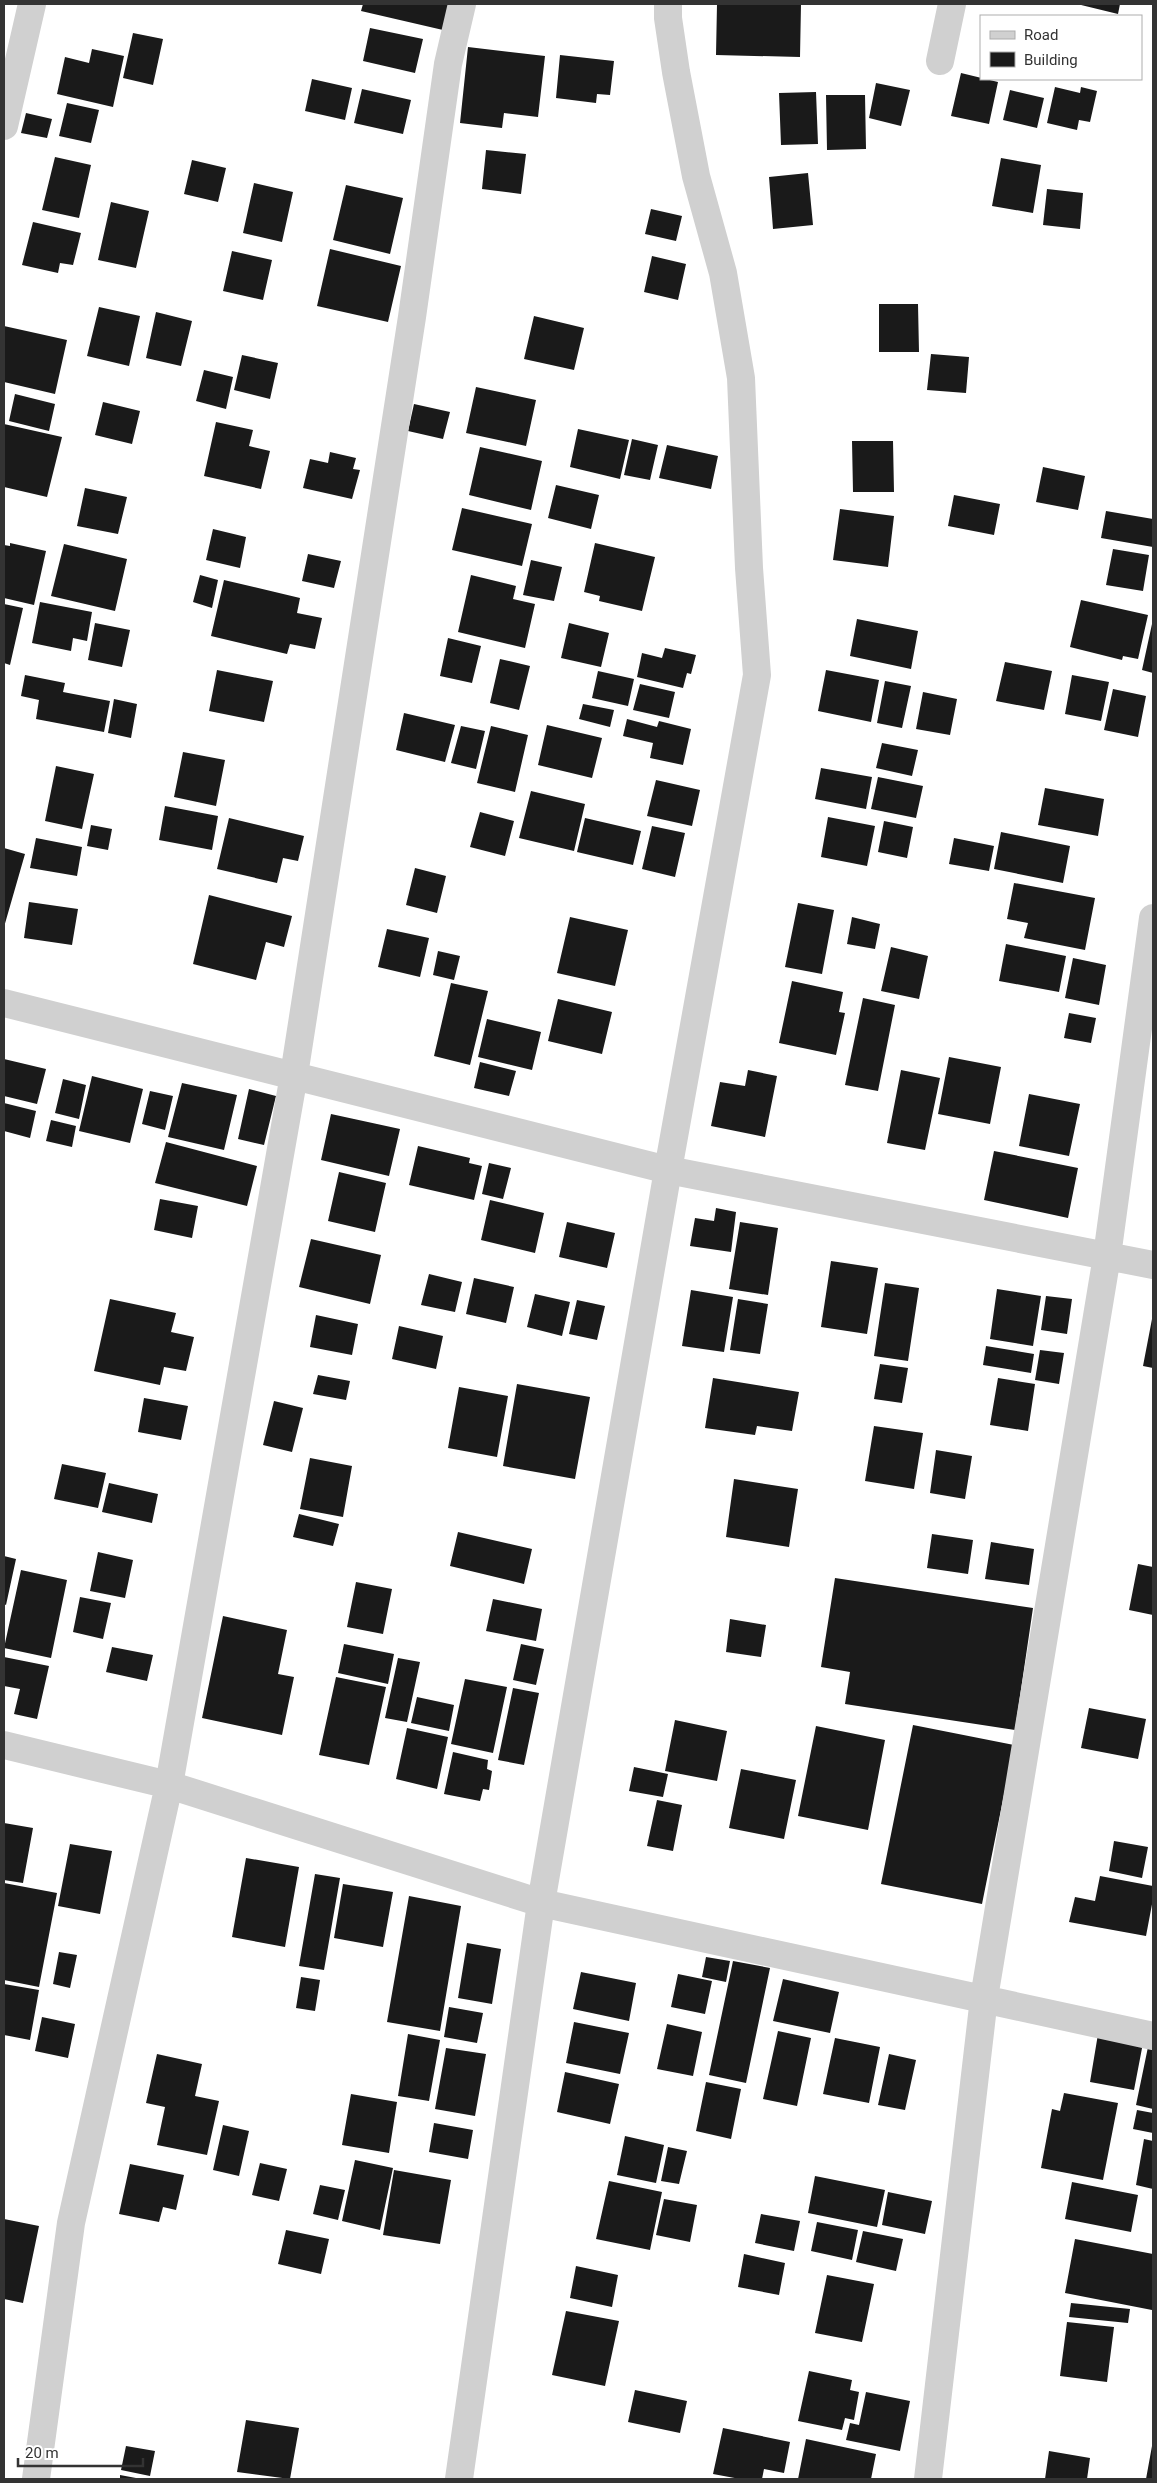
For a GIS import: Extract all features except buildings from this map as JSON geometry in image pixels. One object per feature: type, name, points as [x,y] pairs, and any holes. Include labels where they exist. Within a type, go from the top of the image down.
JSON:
[{"type":"street","points":[[4,126],[32,4]]},
{"type":"street","points":[[36,2479],[71,2222],[169,1785],[294,1076],[409,337],[448,64],[462,4]]},
{"type":"street","points":[[459,2479],[541,1903],[668,1170],[757,675],[749,568],[741,378],[723,273],[696,176],[676,72],[668,18],[668,4]]},
{"type":"street","points":[[940,62],[952,4]]},
{"type":"street","points":[[928,2479],[984,1998],[1108,1256],[1153,918]]},
{"type":"street","points":[[4,1002],[668,1170],[1153,1265]]},
{"type":"street","points":[[4,1744],[169,1785],[541,1903],[1153,2036]]}]
